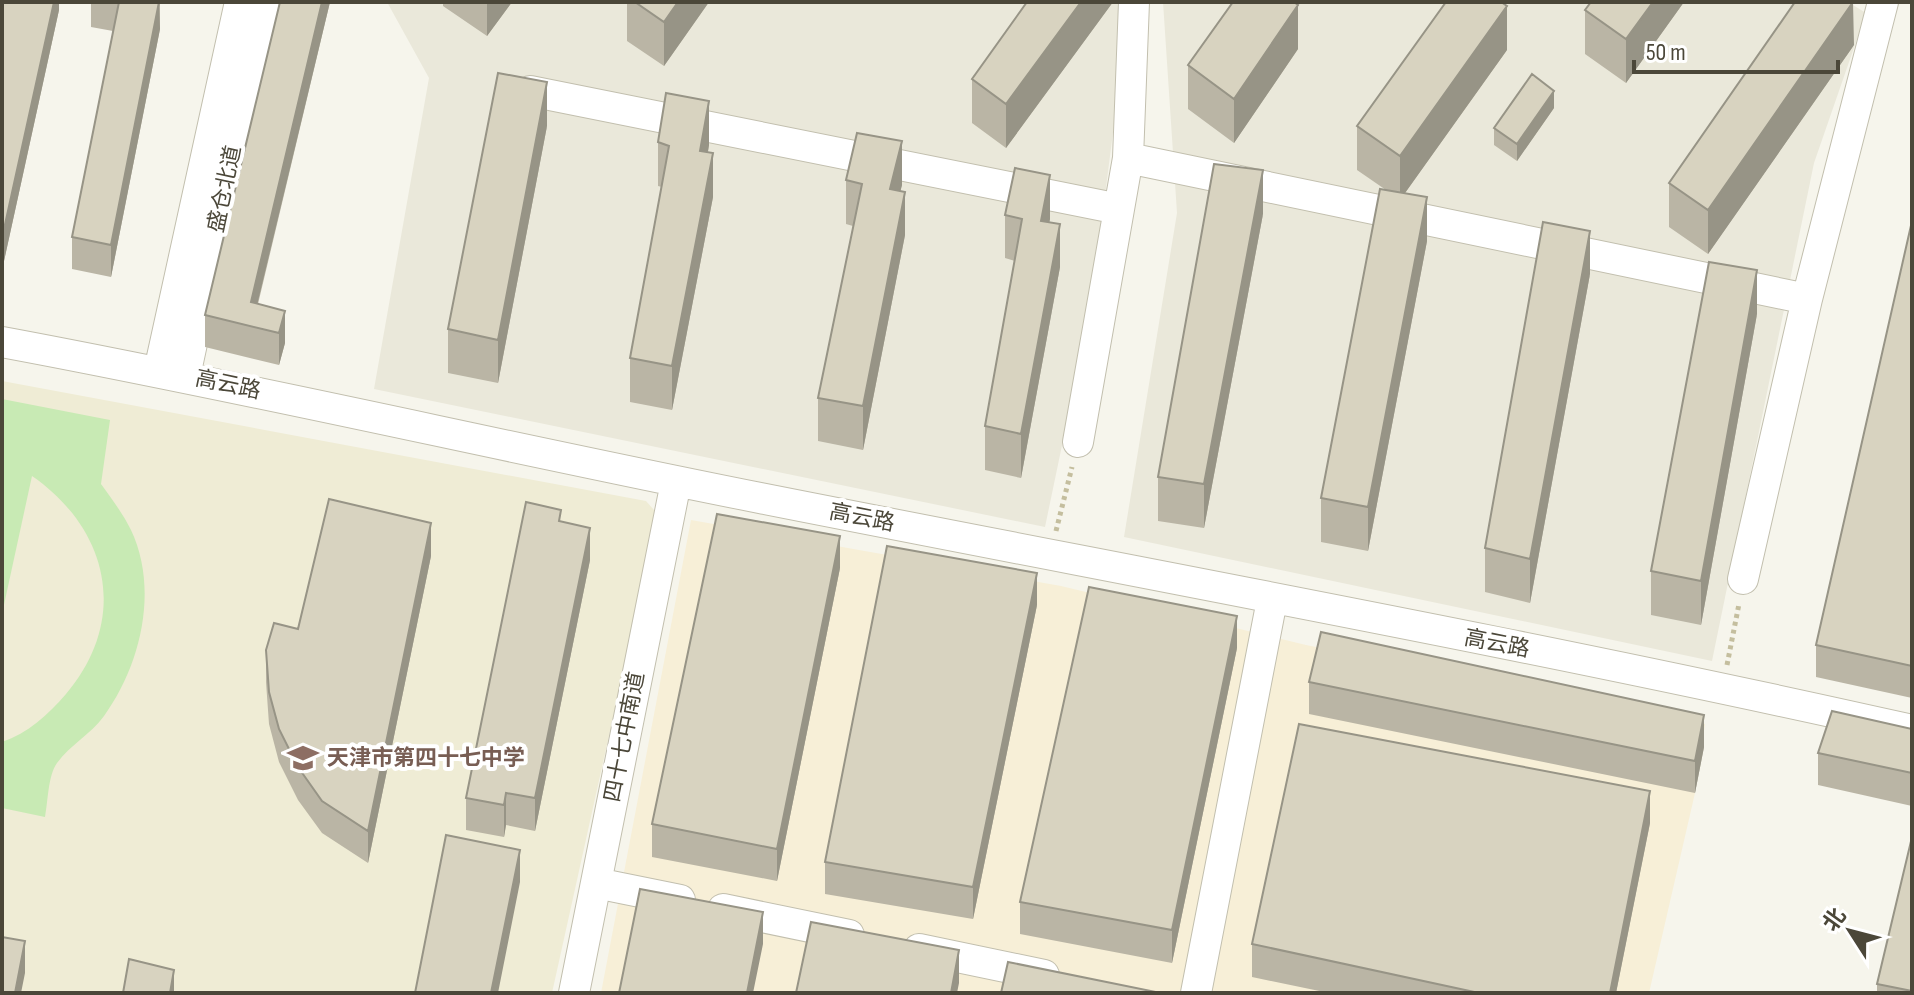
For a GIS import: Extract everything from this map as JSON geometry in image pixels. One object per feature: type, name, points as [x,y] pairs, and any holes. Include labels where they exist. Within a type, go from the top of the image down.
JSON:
[{"type":"street","name":"盛仓北道","points":[[172,373],[240,2]]},
{"type":"street","name":"盛仓北道","points":[[172,373],[265,2]]},
{"type":"street","points":[[1078,442],[1128,158],[1134,2]]},
{"type":"street","points":[[1743,579],[1807,299],[1883,2]]},
{"type":"street","points":[[530,91],[1119,209]]},
{"type":"street","points":[[1128,158],[1807,299]]},
{"type":"street","name":"高云路","points":[[2,342],[172,373],[676,482],[1723,687],[1912,730]]},
{"type":"street","name":"四十七中南道","points":[[574,993],[676,482]]},
{"type":"street","points":[[1196,993],[1272,600]]},
{"type":"street","points":[[596,883],[1069,980]]},
{"type":"path","points":[[1049,555],[1078,442]]},
{"type":"path","points":[[1723,687],[1743,579]]},
{"type":"shaded area","points":[[387,2],[1124,2],[1121,69],[1091,306],[1045,527],[374,389],[429,78]]},
{"type":"shaded area","points":[[1163,2],[1848,2],[1866,13],[1814,163],[1712,661],[1124,537],[1177,213]]},
{"type":"shaded area","name":"天津市第四十七中学","points":[[2,381],[646,501],[654,510],[656,523],[552,993],[2,993]]},
{"type":"shaded area","points":[[691,520],[1061,586],[1306,645],[1705,724],[1695,793],[1649,993],[601,993]]},
{"type":"green space","points":[[2,399],[110,420],[101,484],[131,530],[144,577],[142,626],[128,674],[104,716],[54,768],[45,817],[2,808],[2,742],[20,734],[45,716],[86,666],[98,636],[103,607],[102,578],[94,549],[79,522],[58,498],[32,476],[2,614]]},
{"type":"building","points":[[2,2],[54,2],[4,229],[2,229]]},
{"type":"building","points":[[119,2],[159,2],[111,245],[72,237]]},
{"type":"building","points":[[280,2],[322,2],[251,302],[285,311],[279,333],[205,315]]},
{"type":"building","points":[[635,2],[678,2],[664,22]]},
{"type":"building","points":[[1027,2],[1081,2],[1006,104],[972,79]]},
{"type":"building","points":[[1233,2],[1294,2],[1298,5],[1234,99],[1188,65]]},
{"type":"building","points":[[1446,2],[1501,2],[1507,6],[1400,156],[1357,126]]},
{"type":"building","points":[[1591,2],[1653,2],[1626,39],[1585,10]]},
{"type":"building","points":[[1795,2],[1853,2],[1708,210],[1669,183]]},
{"type":"building","points":[[498,73],[547,82],[498,340],[448,329]]},
{"type":"building","points":[[1532,74],[1554,91],[1517,144],[1494,128]]},
{"type":"building","points":[[666,93],[709,101],[700,151],[713,153],[672,366],[630,358],[669,146],[658,142]]},
{"type":"building","points":[[857,133],[902,141],[890,189],[905,192],[863,406],[818,398],[862,184],[846,180]]},
{"type":"building","points":[[1214,164],[1263,170],[1204,484],[1158,477]]},
{"type":"building","points":[[1015,168],[1050,175],[1041,221],[1060,224],[1021,434],[985,426],[1022,219],[1005,215]]},
{"type":"building","points":[[1380,189],[1427,197],[1368,507],[1321,498]]},
{"type":"building","points":[[1912,221],[1912,666],[1816,645]]},
{"type":"building","points":[[1543,222],[1590,231],[1530,559],[1485,548]]},
{"type":"building","points":[[1709,262],[1757,270],[1701,581],[1651,571]]},
{"type":"building","points":[[329,499],[431,523],[368,831],[322,801],[298,767],[279,729],[269,692],[266,650],[274,623],[298,629]]},
{"type":"building","points":[[526,502],[561,510],[559,521],[590,528],[535,798],[506,793],[504,805],[466,798]]},
{"type":"building","points":[[717,514],[840,536],[777,849],[652,824]]},
{"type":"building","points":[[887,546],[1037,573],[973,887],[825,862]]},
{"type":"building","points":[[1089,587],[1237,616],[1172,930],[1020,902]]},
{"type":"building","points":[[1321,632],[1704,715],[1695,761],[1309,682]]},
{"type":"building","points":[[1832,711],[1912,729],[1912,773],[1818,753]]},
{"type":"building","points":[[1299,724],[1650,791],[1610,993],[1479,993],[1252,944]]},
{"type":"building","points":[[446,835],[520,850],[491,993],[415,993]]},
{"type":"building","points":[[1912,837],[1912,991],[1877,984]]},
{"type":"building","points":[[640,889],[763,912],[747,993],[619,993]]},
{"type":"building","points":[[811,922],[959,950],[951,993],[796,993]]},
{"type":"building","points":[[2,937],[25,941],[15,993],[2,993]]},
{"type":"building","points":[[129,959],[174,970],[170,993],[123,993]]},
{"type":"building","points":[[1008,962],[1156,992],[1156,993],[1001,993]]},
{"type":"place","name":"天津市第四十七中学","points":[[303,758]]}]
